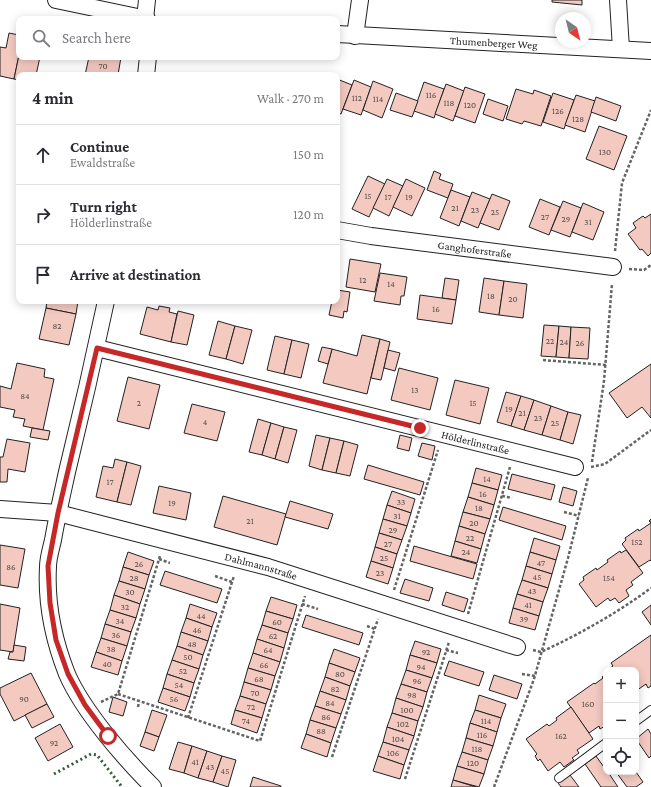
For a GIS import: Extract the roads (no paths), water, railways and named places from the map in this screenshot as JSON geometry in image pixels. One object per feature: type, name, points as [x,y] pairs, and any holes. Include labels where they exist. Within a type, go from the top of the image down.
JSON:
[{"type":"street","points":[[56,0],[132,16]]},
{"type":"street","points":[[146,16],[147,0]]},
{"type":"street","points":[[355,36],[360,0]]},
{"type":"street","points":[[618,0],[621,49]]},
{"type":"street","name":"Thumenberger Weg","points":[[340,34],[651,50]]},
{"type":"street","points":[[146,72],[148,60]]},
{"type":"street","name":"Ganghoferstraße","points":[[340,231],[371,236],[613,267]]},
{"type":"street","points":[[105,304],[97,348],[58,513],[48,566],[50,603],[56,640],[68,674],[85,705],[137,771],[153,787]]},
{"type":"street","name":"Hölderlinstraße","points":[[97,348],[575,467]]},
{"type":"street","name":"Dahlmannstraße","points":[[0,509],[58,513],[239,560],[517,647]]},
{"type":"lane","points":[[639,719],[651,710]]},
{"type":"lane","points":[[559,778],[603,745]]}]
